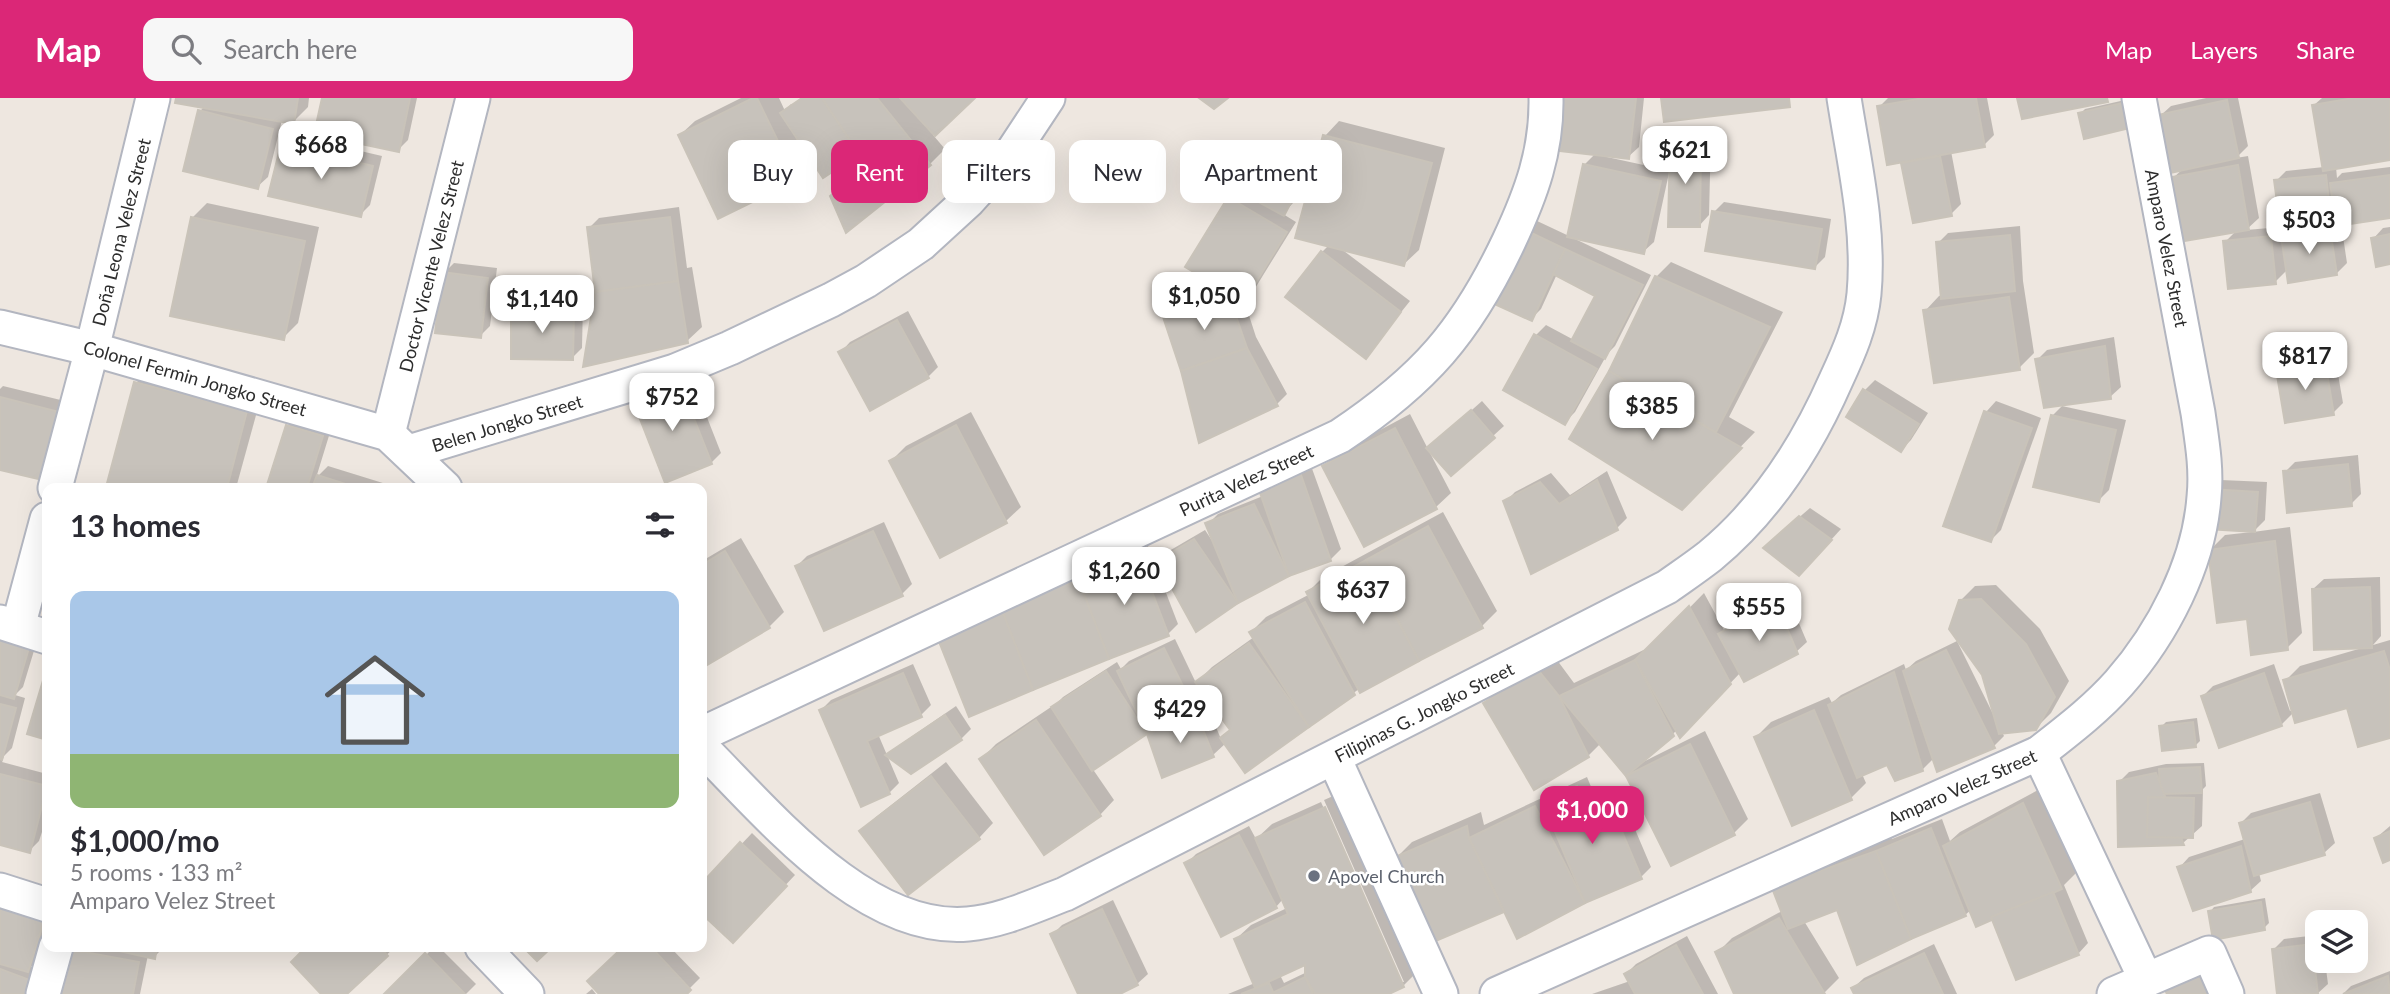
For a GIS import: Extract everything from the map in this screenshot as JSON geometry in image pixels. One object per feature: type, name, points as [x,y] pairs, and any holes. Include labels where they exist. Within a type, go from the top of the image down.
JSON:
[{"type":"street","name":"Doña Leona Velez Street","points":[[56,483],[153,98]]},
{"type":"street","name":"Doctor Vicente Velez Street","points":[[398,443],[473,98]]},
{"type":"street","name":"Belen Jongko Street","points":[[398,443],[676,371],[831,300],[866,281],[920,244],[969,200],[1013,151],[1048,98]]},
{"type":"street","name":"Purita Velez Street","points":[[707,732],[1340,436],[1363,421],[1426,369],[1461,328],[1490,282],[1534,184],[1545,130],[1546,98]]},
{"type":"street","name":"Filipinas G. Jongko Street","points":[[707,753],[809,854],[833,874],[895,911],[931,922],[969,924],[1003,918],[1065,894],[1667,587],[1710,556],[1749,519],[1784,474],[1815,426],[1851,348],[1860,321],[1865,265],[1862,217],[1844,98]]},
{"type":"street","name":"Amparo Velez Street","points":[[1497,994],[2039,753],[2082,720],[2120,682],[2152,638],[2179,590],[2197,547],[2203,507],[2204,454],[2139,98]]},
{"type":"street","name":"Colonel Fermin Jongko Street","points":[[0,327],[92,349],[398,443]]},
{"type":"street","points":[[398,443],[439,483]]},
{"type":"street","points":[[22,629],[42,541]]},
{"type":"street","points":[[2039,753],[2146,980]]},
{"type":"street","points":[[1334,758],[1441,994]]},
{"type":"street","points":[[0,890],[42,903]]},
{"type":"street","points":[[43,994],[55,952]]},
{"type":"street","points":[[487,952],[527,994]]},
{"type":"street","points":[[2114,994],[2209,953],[2227,994]]},
{"type":"building","points":[[176,98],[298,98],[294,124],[175,103]]},
{"type":"building","points":[[322,98],[410,98],[399,152],[314,134]]},
{"type":"building","points":[[757,98],[777,140],[728,140],[728,203],[750,203],[718,219],[678,135]]},
{"type":"building","points":[[802,98],[822,98],[850,140],[831,140],[831,173],[823,178],[817,169],[817,140],[798,140],[780,113]]},
{"type":"building","points":[[822,98],[877,98],[911,140],[850,140]]},
{"type":"building","points":[[900,98],[975,98],[935,136]]},
{"type":"building","points":[[1199,98],[1228,98],[1214,109]]},
{"type":"building","points":[[1558,98],[1636,98],[1629,159],[1552,150]]},
{"type":"building","points":[[1661,98],[1789,98],[1790,107],[1664,122]]},
{"type":"building","points":[[1924,98],[1976,98],[1985,147],[1887,165],[1877,106]]},
{"type":"building","points":[[2017,98],[2107,98],[2108,102],[2022,119]]},
{"type":"building","points":[[2354,98],[2390,98],[2390,160],[2323,171],[2312,105]]},
{"type":"building","points":[[2227,100],[2239,158],[2170,173],[2158,115]]},
{"type":"building","points":[[2132,101],[2138,126],[2084,139],[2078,113]]},
{"type":"building","points":[[198,110],[273,129],[258,189],[183,171]]},
{"type":"building","points":[[1323,135],[1432,163],[1404,266],[1295,238],[1305,203],[1342,203],[1342,140],[1322,140]]},
{"type":"building","points":[[281,144],[373,166],[361,217],[268,196]]},
{"type":"building","points":[[1670,145],[1701,146],[1700,227],[1668,227]]},
{"type":"building","points":[[1940,156],[1952,216],[1913,223],[1901,163]]},
{"type":"building","points":[[1583,164],[1661,181],[1644,254],[1567,237]]},
{"type":"building","points":[[2238,165],[2249,230],[2184,241],[2172,177]]},
{"type":"building","points":[[2326,175],[2331,219],[2280,225],[2274,180]]},
{"type":"building","points":[[2390,175],[2390,218],[2336,226],[2330,183]]},
{"type":"building","points":[[833,203],[884,203],[846,233]]},
{"type":"building","points":[[1224,203],[1238,203],[1287,232],[1244,302],[1185,267]]},
{"type":"building","points":[[1260,203],[1291,203],[1284,216]]},
{"type":"building","points":[[1712,211],[1822,229],[1815,269],[1705,251]]},
{"type":"building","points":[[191,217],[305,241],[284,340],[170,316]]},
{"type":"building","points":[[670,217],[678,281],[595,292],[587,227]]},
{"type":"building","points":[[2330,228],[2337,275],[2288,283],[2281,236]]},
{"type":"building","points":[[1523,229],[1565,249],[1532,321],[1490,302]]},
{"type":"building","points":[[2390,234],[2390,264],[2376,267],[2371,238]]},
{"type":"building","points":[[2010,235],[2015,291],[1941,299],[1936,242]]},
{"type":"building","points":[[2271,236],[2276,284],[2228,289],[2223,241]]},
{"type":"building","points":[[1565,249],[1643,285],[1605,359],[1571,341],[1595,296],[1553,274]]},
{"type":"building","points":[[1321,251],[1401,312],[1366,359],[1285,297]]},
{"type":"building","points":[[442,272],[488,278],[481,338],[435,333]]},
{"type":"building","points":[[1655,276],[1770,327],[1716,432],[1609,371]]},
{"type":"building","points":[[678,281],[688,343],[583,367],[595,292]]},
{"type":"building","points":[[1228,293],[1247,348],[1181,371],[1162,314]]},
{"type":"building","points":[[2009,297],[2020,370],[1934,383],[1923,310]]},
{"type":"building","points":[[511,310],[574,311],[573,360],[511,359]]},
{"type":"building","points":[[897,320],[929,378],[870,411],[838,352]]},
{"type":"building","points":[[1534,334],[1597,369],[1565,425],[1503,390]]},
{"type":"building","points":[[2105,346],[2111,399],[2044,408],[2035,359]]},
{"type":"building","points":[[1247,348],[1278,406],[1199,443],[1181,371]]},
{"type":"building","points":[[2325,361],[2334,415],[2285,423],[2276,369]]},
{"type":"building","points":[[1609,371],[1742,448],[1682,510],[1569,439]]},
{"type":"building","points":[[134,382],[247,411],[228,483],[107,483]]},
{"type":"building","points":[[680,383],[712,464],[665,483],[633,401]]},
{"type":"building","points":[[1863,389],[1919,424],[1901,452],[1846,417]]},
{"type":"building","points":[[0,397],[63,413],[47,481],[0,470]]},
{"type":"building","points":[[1471,410],[1495,438],[1451,476],[1426,448]]},
{"type":"building","points":[[1984,411],[2032,428],[1991,542],[1943,526]]},
{"type":"building","points":[[2051,415],[2116,430],[2099,502],[2033,487]]},
{"type":"building","points":[[286,425],[323,436],[309,483],[268,483]]},
{"type":"building","points":[[956,425],[1007,523],[940,558],[889,461]]},
{"type":"building","points":[[1395,428],[1437,509],[1364,547],[1322,466]]},
{"type":"building","points":[[2348,464],[2352,506],[2287,513],[2283,471]]},
{"type":"building","points":[[1300,472],[1331,561],[1289,576],[1258,487]]},
{"type":"building","points":[[317,475],[342,483],[314,483]]},
{"type":"building","points":[[1597,480],[1618,530],[1531,574],[1503,501],[1540,482],[1559,504]]},
{"type":"building","points":[[2209,489],[2258,492],[2255,532],[2207,529]]},
{"type":"building","points":[[1254,504],[1289,576],[1238,603],[1205,523]]},
{"type":"building","points":[[1799,516],[1832,540],[1799,576],[1763,548]]},
{"type":"building","points":[[1428,526],[1483,628],[1419,661],[1366,560]]},
{"type":"building","points":[[873,531],[903,596],[824,631],[795,566]]},
{"type":"building","points":[[1194,539],[1238,603],[1196,632],[1157,561]]},
{"type":"building","points":[[2275,541],[2288,650],[2251,655],[2247,619],[2217,623],[2208,550]]},
{"type":"building","points":[[725,551],[770,628],[707,665],[707,562]]},
{"type":"building","points":[[1138,555],[1169,636],[1109,659],[1078,579]]},
{"type":"building","points":[[1366,560],[1419,661],[1360,693],[1306,592]]},
{"type":"building","points":[[1078,579],[1109,659],[1033,690],[1001,608]]},
{"type":"building","points":[[2370,587],[2372,648],[2314,650],[2312,589]]},
{"type":"building","points":[[1981,599],[2026,644],[2055,697],[2036,730],[1999,734],[1982,675],[1949,629],[1959,600]]},
{"type":"building","points":[[1305,602],[1355,695],[1309,727],[1249,632]]},
{"type":"building","points":[[1776,602],[1798,654],[1744,682],[1718,634]]},
{"type":"building","points":[[1689,606],[1731,684],[1680,738],[1635,660]]},
{"type":"building","points":[[1001,608],[1033,690],[969,717],[936,634]]},
{"type":"building","points":[[0,632],[31,641],[14,699],[0,695]]},
{"type":"building","points":[[1249,643],[1309,727],[1245,773],[1220,738],[1230,730],[1195,682]]},
{"type":"building","points":[[1164,648],[1196,712],[1147,734],[1117,671]]},
{"type":"building","points":[[1946,650],[1995,748],[1937,772],[1903,671]]},
{"type":"building","points":[[2384,651],[2390,670],[2390,738],[2358,747],[2347,708],[2295,723],[2283,680]]},
{"type":"building","points":[[1635,660],[1674,736],[1626,776],[1559,696]]},
{"type":"building","points":[[1538,670],[1559,696],[1589,757],[1534,790],[1483,703]]},
{"type":"building","points":[[1106,671],[1147,734],[1092,771],[1051,707]]},
{"type":"building","points":[[1894,672],[1923,771],[1895,781],[1887,765],[1857,778],[1828,705]]},
{"type":"building","points":[[903,673],[922,717],[867,741],[890,794],[861,807],[819,710]]},
{"type":"building","points":[[2264,673],[2282,726],[2219,748],[2201,696]]},
{"type":"building","points":[[42,684],[42,738],[27,734]]},
{"type":"building","points":[[0,704],[16,708],[2,760],[0,759]]},
{"type":"building","points":[[1814,710],[1852,800],[1792,826],[1754,737]]},
{"type":"building","points":[[1196,712],[1214,757],[1162,778],[1147,734]]},
{"type":"building","points":[[945,715],[962,740],[911,774],[885,755]]},
{"type":"building","points":[[1036,720],[1101,816],[1044,855],[979,759]]},
{"type":"building","points":[[2193,722],[2196,747],[2162,751],[2159,726]]},
{"type":"building","points":[[1690,744],[1735,835],[1671,866],[1626,776]]},
{"type":"building","points":[[2200,767],[2202,793],[2160,794],[2159,769]]},
{"type":"building","points":[[2156,773],[2184,845],[2118,847],[2117,781]]},
{"type":"building","points":[[0,774],[42,785],[42,806],[30,853],[0,845]]},
{"type":"building","points":[[931,776],[980,839],[908,895],[859,831]]},
{"type":"building","points":[[1577,786],[1591,820],[1613,810],[1642,879],[1585,903],[1542,801]]},
{"type":"building","points":[[2148,797],[2194,798],[2193,838],[2147,837]]},
{"type":"building","points":[[2310,802],[2325,855],[2254,876],[2239,823]]},
{"type":"building","points":[[2023,803],[2062,889],[1976,927],[1943,846]]},
{"type":"building","points":[[1535,806],[1585,903],[1517,939],[1469,838]]},
{"type":"building","name":"Apovel Church","points":[[1325,807],[1404,987],[1389,994],[1315,994],[1305,977],[1305,965],[1255,988],[1234,939],[1288,914],[1255,838]]},
{"type":"building","points":[[1467,826],[1469,838],[1504,912],[1431,943],[1395,857]]},
{"type":"building","points":[[1931,828],[1966,916],[1911,939],[1876,851]]},
{"type":"building","points":[[2390,831],[2390,860],[2383,863],[2374,838]]},
{"type":"building","points":[[1239,835],[1277,908],[1221,937],[1184,863]]},
{"type":"building","points":[[740,842],[787,886],[733,943],[707,919],[707,878]]},
{"type":"building","points":[[2241,846],[2251,892],[2193,911],[2177,867]]},
{"type":"building","points":[[1876,851],[1911,939],[1857,965],[1837,910],[1788,929],[1772,888]]},
{"type":"building","points":[[2053,892],[2079,955],[2016,980],[1991,917]]},
{"type":"building","points":[[2261,902],[2265,930],[2213,940],[2208,911]]},
{"type":"building","points":[[0,908],[42,920],[28,972],[0,964]]},
{"type":"building","points":[[1102,909],[1138,985],[1120,994],[1078,994],[1050,934]]},
{"type":"building","points":[[1779,918],[1825,994],[1734,994],[1715,952]]},
{"type":"building","points":[[1676,945],[1703,994],[1635,994],[1624,974]]},
{"type":"building","points":[[2305,945],[2305,973],[2315,973],[2318,994],[2277,994],[2272,949]]},
{"type":"building","points":[[67,952],[84,952],[139,962],[133,994],[59,994]]},
{"type":"building","points":[[124,952],[156,952],[155,959]]},
{"type":"building","points":[[301,952],[384,952],[388,956],[347,994],[321,994],[291,962]]},
{"type":"building","points":[[528,952],[547,952],[537,961]]},
{"type":"building","points":[[618,952],[656,952],[691,990],[687,994],[599,994],[587,981]]},
{"type":"building","points":[[425,953],[465,994],[384,994]]},
{"type":"building","points":[[1924,953],[1943,994],[1854,994],[1851,988]]},
{"type":"building","points":[[0,969],[35,982],[31,994],[0,994]]},
{"type":"building","points":[[2204,973],[2213,994],[2167,994],[2165,990]]},
{"type":"building","points":[[2388,976],[2390,994],[2343,994]]},
{"type":"building","points":[[1305,977],[1313,994],[1270,994]]},
{"type":"building","points":[[1269,983],[1274,994],[1241,994]]},
{"type":"place","name":"Apovel Church","points":[[1314,876]]}]
